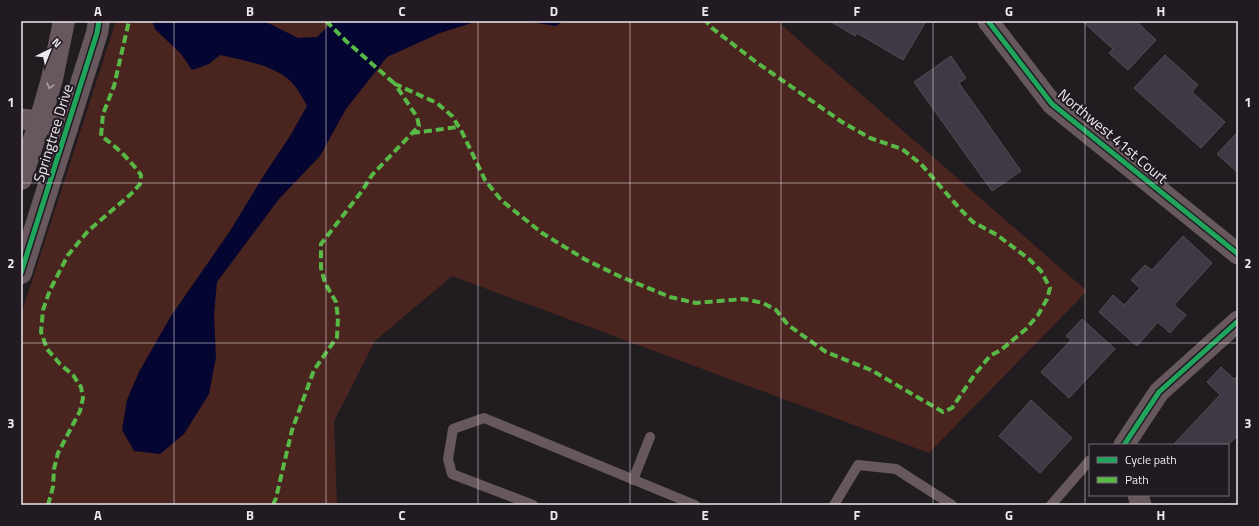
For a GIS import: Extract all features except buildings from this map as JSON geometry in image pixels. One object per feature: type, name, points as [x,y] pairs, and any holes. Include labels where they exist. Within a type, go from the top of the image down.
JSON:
[{"type":"street","name":"Springtree Drive","points":[[21,179],[31,120],[52,79],[64,21]]},
{"type":"street","name":"Springtree Drive","points":[[21,274],[97,33],[99,21]]},
{"type":"street","name":"Northwest 41st Court","points":[[988,21],[1052,104],[1238,254]]},
{"type":"street","points":[[31,120],[67,130]]},
{"type":"street","points":[[1125,444],[1159,392],[1238,321]]},
{"type":"lane","points":[[533,505],[452,474],[448,459],[453,429],[484,418],[695,505]]},
{"type":"lane","points":[[633,480],[650,437]]},
{"type":"lane","points":[[1051,505],[1089,461]]},
{"type":"lane","points":[[834,505],[858,465],[896,469],[952,505]]},
{"type":"shaded area","points":[[116,21],[777,21],[1087,291],[929,453],[452,276],[375,341],[334,421],[337,505],[21,505],[21,315]]},
{"type":"shaded area","points":[[152,21],[264,21],[298,38],[317,37],[333,21],[478,21],[440,33],[387,57],[346,109],[320,156],[279,199],[217,282],[214,315],[216,357],[209,394],[184,434],[160,454],[134,451],[122,430],[127,400],[139,372],[171,316],[230,231],[290,136],[307,106],[298,90],[288,78],[270,68],[220,55],[209,64],[192,70],[181,54],[155,29]]},
{"type":"shaded area","points":[[525,21],[563,21],[556,26]]},
{"type":"marked path","points":[[48,505],[53,487],[54,469],[58,453],[80,411],[83,398],[81,387],[73,375],[60,364],[47,349],[41,332],[43,310],[50,290],[68,255],[88,231],[131,194],[140,184],[141,175],[137,169],[118,149],[101,136],[103,114],[114,86],[129,21]]},
{"type":"marked path","points":[[326,21],[346,41],[395,84]]},
{"type":"marked path","points":[[273,505],[292,430],[314,370],[337,337],[338,318],[336,302],[325,283],[321,268],[321,244],[362,191],[372,175],[419,126],[417,117],[395,84],[437,103],[452,116],[462,132],[485,180],[501,200],[542,233],[586,260],[619,276],[670,297],[696,303],[744,299],[763,303],[776,310],[788,325],[826,352],[871,370],[943,412],[952,408],[975,374],[990,356],[1001,350],[1026,329],[1038,315],[1047,299],[1050,288],[1041,271],[1029,259],[997,235],[973,222],[921,164],[902,149],[870,138],[842,122],[756,62],[712,28],[706,21]]},
{"type":"marked path","points":[[412,133],[458,127]]},
{"type":"cycle path","points":[[21,273],[97,33],[99,21]]},
{"type":"cycle path","points":[[988,21],[1052,104],[1238,254]]},
{"type":"cycle path","points":[[1125,444],[1159,392],[1238,321]]}]
